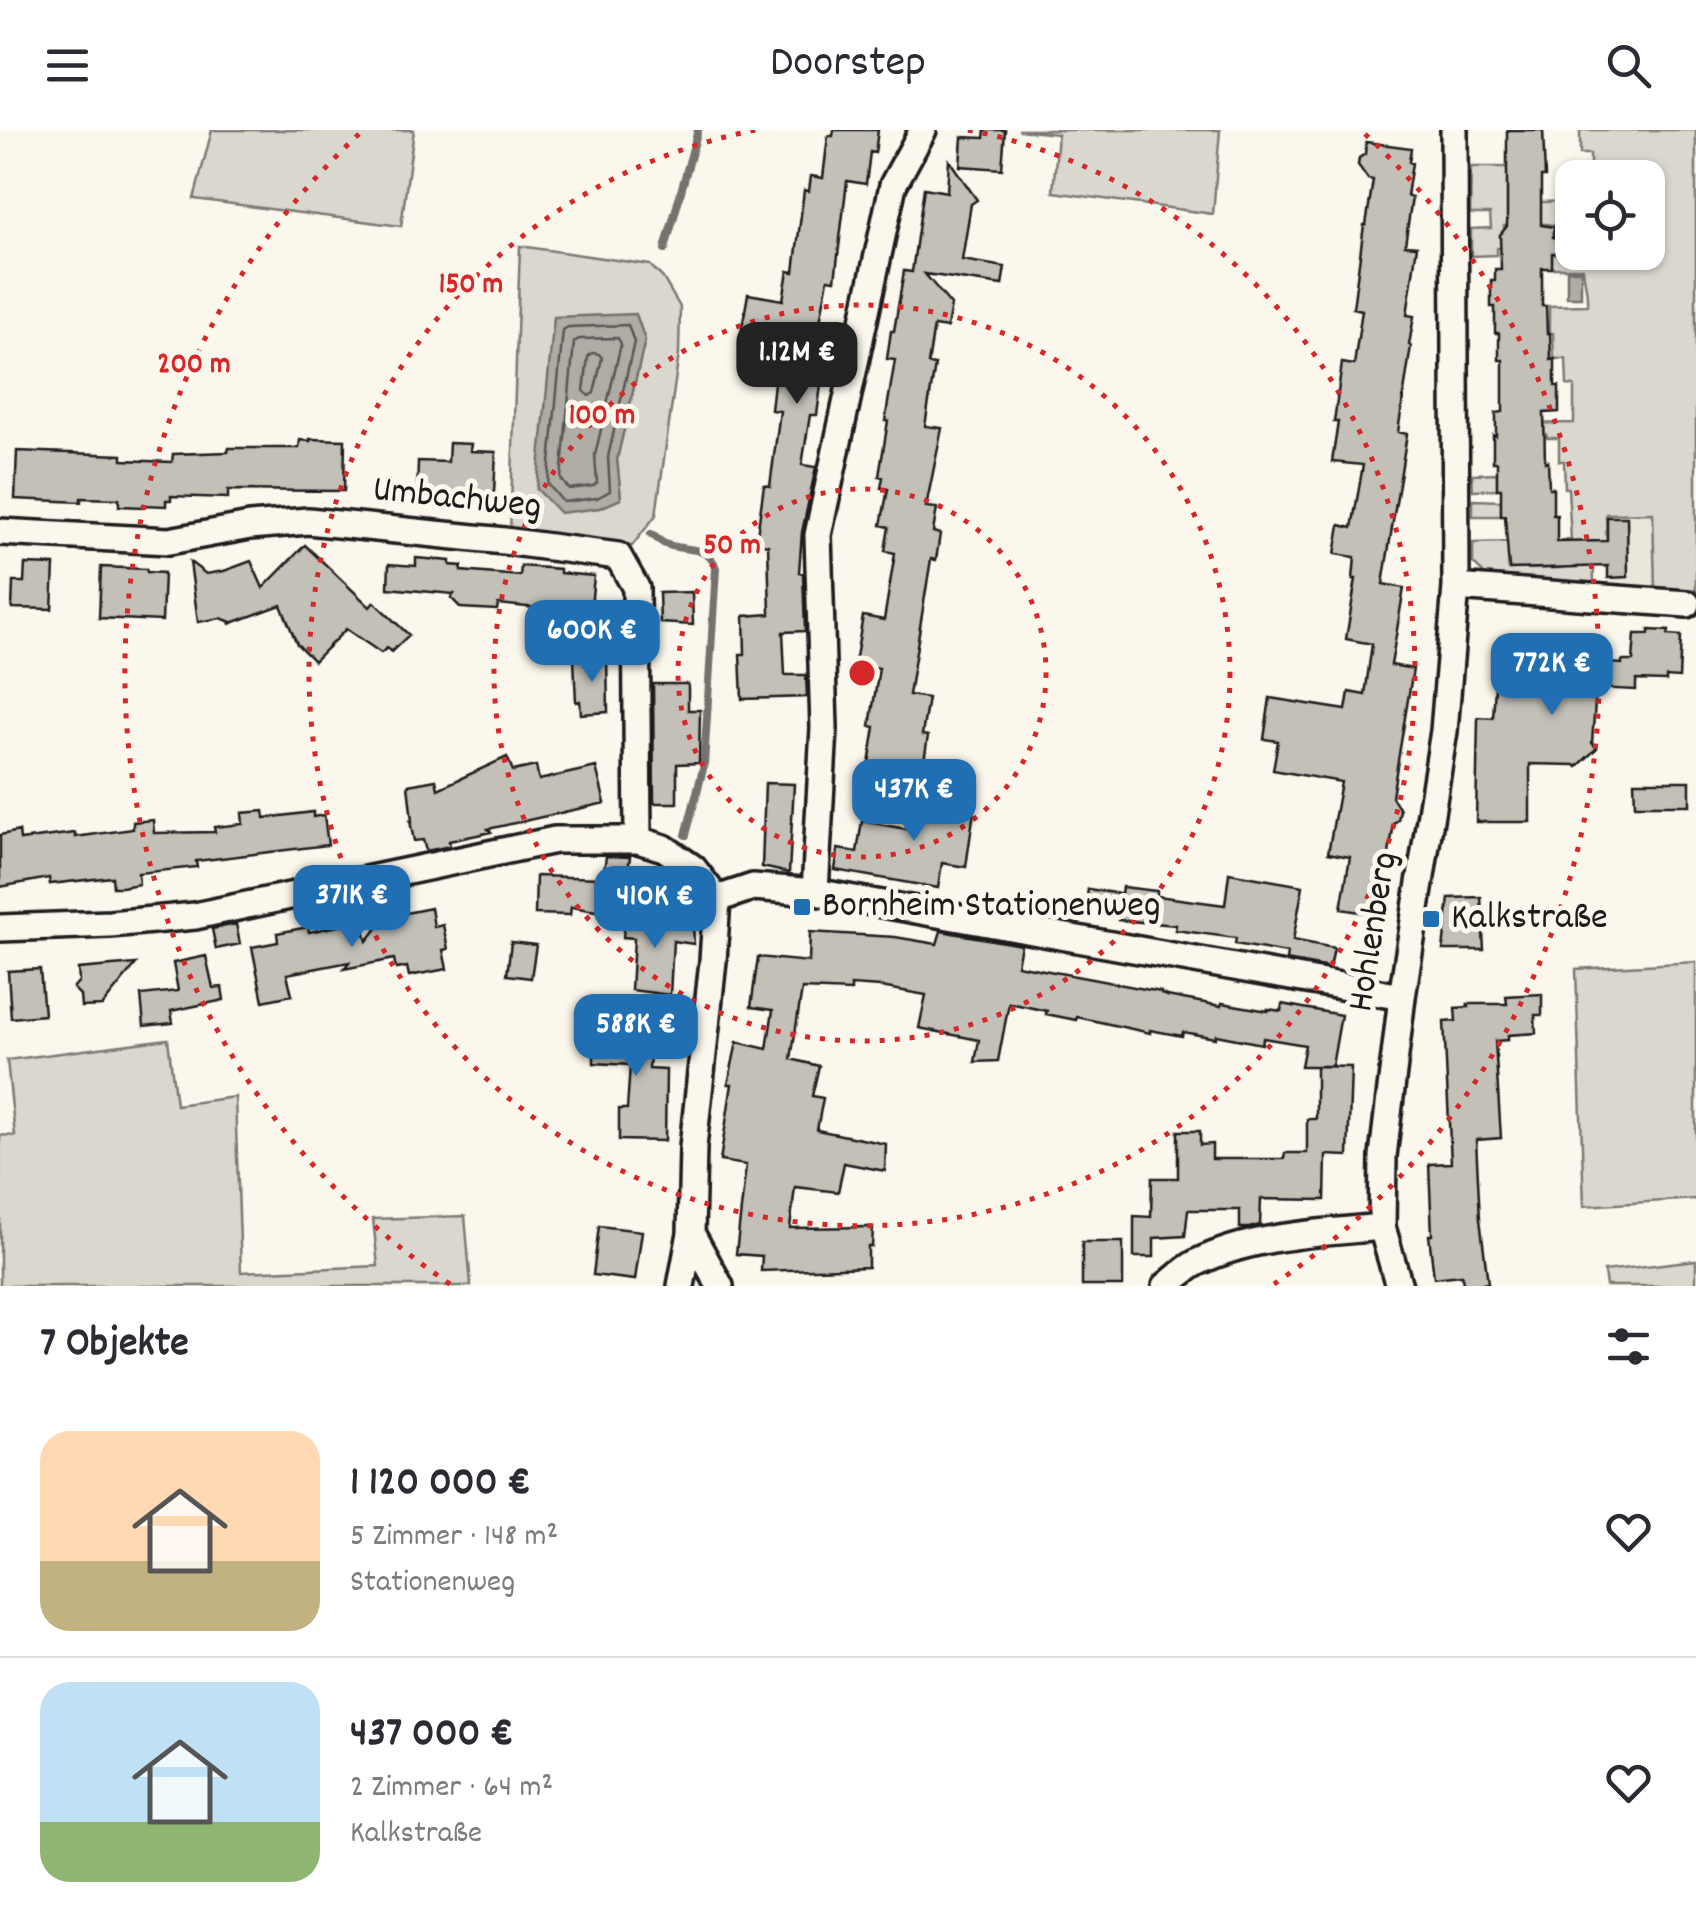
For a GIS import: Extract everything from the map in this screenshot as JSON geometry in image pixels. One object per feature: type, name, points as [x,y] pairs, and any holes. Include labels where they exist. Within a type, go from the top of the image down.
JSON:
[{"type":"street","points":[[816,892],[824,728],[818,535],[893,185],[922,130]]},
{"type":"street","name":"Hohlenberg","points":[[1400,1286],[1382,1227],[1384,1156],[1402,997],[1444,731],[1456,588],[1454,130]]},
{"type":"street","name":"Umbachweg","points":[[0,532],[170,540],[308,521],[618,556],[636,588],[638,840]]},
{"type":"street","points":[[1456,588],[1686,604]]},
{"type":"street","points":[[0,928],[195,916],[555,840],[638,840],[664,848],[693,868],[717,900],[693,1147],[691,1234],[681,1286]]},
{"type":"street","points":[[717,900],[753,887],[816,892],[1402,997]]},
{"type":"street","points":[[1166,1286],[1194,1264],[1234,1248],[1285,1237],[1382,1227]]},
{"type":"street","points":[[691,1234],[720,1286]]},
{"type":"shaded area","points":[[212,130],[414,130],[401,226],[194,199]]},
{"type":"shaded area","points":[[1018,130],[1220,130],[1213,214],[1053,192],[1058,134]]},
{"type":"shaded area","points":[[1580,130],[1696,130],[1696,590],[1655,589],[1653,513],[1606,514],[1607,541],[1593,542],[1594,586],[1492,582],[1473,563],[1473,543],[1512,542],[1510,569],[1561,568],[1561,541],[1571,540],[1568,488],[1564,461],[1559,461],[1559,438],[1547,438],[1546,434],[1519,435],[1519,424],[1574,423],[1574,386],[1567,385],[1566,359],[1554,359],[1549,306],[1587,305],[1583,270],[1665,270],[1665,160],[1590,160],[1590,154],[1580,154]]},
{"type":"shaded area","points":[[1471,167],[1507,167],[1508,192],[1540,202],[1555,202],[1555,226],[1504,226],[1500,235],[1502,248],[1497,248],[1497,255],[1471,256],[1471,229],[1491,228],[1490,214],[1470,214]]},
{"type":"shaded area","points":[[520,246],[650,265],[663,278],[680,307],[679,354],[656,515],[632,546],[510,535]],"holes":[[[645,340],[617,459],[621,499],[537,489]]]},
{"type":"shaded area","points":[[1497,473],[1497,489],[1473,490],[1472,474]]},
{"type":"shaded area","points":[[1473,500],[1501,501],[1501,516],[1473,516]]},
{"type":"shaded area","points":[[1654,513],[1655,589],[1608,587],[1606,514]]},
{"type":"shaded area","points":[[1696,962],[1696,1199],[1584,1206],[1576,969]]},
{"type":"shaded area","points":[[168,1039],[176,1105],[235,1097],[241,1272],[378,1266],[373,1219],[465,1216],[471,1286],[0,1286],[0,1135],[15,1136],[7,1060]]},
{"type":"shaded area","points":[[1696,1260],[1696,1286],[1606,1286],[1604,1271]]},
{"type":"water","points":[[1567,270],[1581,270],[1581,297],[1567,297]]},
{"type":"water","points":[[636,314],[645,340],[617,459],[621,499],[600,508],[560,513],[537,489],[554,317]]},
{"type":"building","points":[[834,130],[878,130],[875,153],[870,152],[866,184],[847,181],[835,280],[828,279],[820,322],[846,327],[839,358],[830,356],[817,415],[810,415],[802,465],[816,467],[802,532],[799,572],[803,573],[805,631],[783,632],[785,675],[806,675],[807,697],[742,699],[740,654],[745,654],[744,616],[770,614],[768,545],[756,543],[764,485],[770,486],[780,411],[771,410],[778,346],[740,339],[748,294],[783,300],[788,271],[794,272],[804,190],[809,191],[811,176],[823,178],[828,136],[833,136]]},
{"type":"building","points":[[985,130],[1005,130],[1002,169],[960,166],[962,137],[984,138]]},
{"type":"building","points":[[1507,130],[1543,130],[1541,225],[1554,227],[1555,253],[1552,268],[1542,268],[1542,306],[1546,306],[1551,360],[1555,359],[1555,386],[1559,386],[1559,412],[1544,413],[1545,462],[1548,461],[1549,488],[1553,488],[1557,542],[1607,541],[1607,517],[1627,517],[1628,577],[1608,578],[1608,566],[1509,569],[1501,489],[1497,489],[1497,462],[1493,462],[1496,413],[1503,412],[1503,360],[1499,360],[1495,307],[1491,307],[1491,280],[1495,280],[1495,269],[1501,269],[1500,235],[1507,226]]},
{"type":"building","points":[[1366,142],[1411,148],[1407,196],[1412,197],[1405,245],[1417,246],[1407,315],[1414,316],[1411,346],[1398,432],[1407,434],[1383,584],[1404,588],[1391,665],[1413,669],[1392,797],[1400,810],[1394,823],[1379,915],[1341,909],[1350,857],[1328,853],[1341,782],[1273,770],[1278,741],[1264,739],[1270,698],[1346,710],[1349,692],[1365,695],[1372,644],[1346,639],[1356,579],[1355,557],[1335,554],[1340,525],[1352,528],[1363,465],[1332,462],[1342,363],[1354,365],[1362,310],[1353,308],[1373,180],[1358,165]]},
{"type":"building","points":[[949,160],[977,200],[971,204],[962,260],[1005,267],[1002,285],[925,274],[951,305],[947,328],[934,326],[928,364],[935,365],[925,426],[942,428],[926,507],[937,508],[933,532],[940,534],[936,560],[931,559],[909,695],[928,698],[922,735],[928,736],[922,773],[869,764],[879,668],[855,663],[863,616],[884,620],[895,553],[885,551],[889,527],[881,525],[888,489],[881,488],[883,477],[879,476],[895,360],[887,359],[891,331],[904,271],[912,272],[924,188],[947,192]]},
{"type":"building","points":[[300,440],[345,440],[344,491],[228,490],[228,498],[171,496],[166,506],[143,507],[119,506],[119,499],[15,499],[17,451],[122,455],[122,460],[172,462],[173,454],[228,452],[229,448],[299,448]]},
{"type":"building","points":[[449,443],[471,444],[470,451],[496,452],[494,493],[447,492],[447,502],[417,501],[418,461],[448,462]]},
{"type":"building","points":[[305,545],[370,607],[374,602],[409,635],[391,652],[387,648],[381,653],[346,629],[314,661],[297,644],[281,605],[229,624],[221,618],[198,622],[190,562],[206,574],[251,561],[263,588]]},
{"type":"building","points":[[416,558],[450,561],[450,565],[462,566],[461,571],[520,576],[521,566],[594,576],[590,618],[498,604],[497,610],[461,608],[451,598],[454,594],[388,588],[389,564],[416,566]]},
{"type":"building","points":[[25,564],[54,565],[52,609],[12,608],[13,582],[24,582]]},
{"type":"building","points":[[101,567],[164,573],[162,621],[99,618]]},
{"type":"building","points":[[692,592],[693,625],[660,623],[659,593]]},
{"type":"building","points":[[1649,630],[1681,636],[1679,678],[1636,680],[1636,690],[1596,688],[1592,743],[1597,748],[1577,767],[1530,764],[1530,822],[1476,822],[1478,717],[1493,718],[1497,655],[1622,664],[1633,661],[1635,634],[1649,634]]},
{"type":"building","points":[[607,658],[608,712],[581,714],[580,701],[576,702],[574,659]]},
{"type":"building","points":[[653,684],[688,684],[688,710],[700,710],[699,763],[677,764],[677,803],[654,803]]},
{"type":"building","points":[[507,757],[513,771],[536,766],[539,780],[596,767],[605,803],[488,829],[491,832],[449,841],[450,846],[426,851],[423,840],[414,841],[408,785],[436,780],[438,789]]},
{"type":"building","points":[[1634,781],[1690,781],[1690,805],[1635,805]]},
{"type":"building","points":[[765,783],[794,784],[789,873],[762,867]]},
{"type":"building","points":[[918,794],[975,804],[966,867],[942,863],[938,888],[835,870],[838,849],[857,852],[862,821],[912,830]]},
{"type":"building","points":[[264,811],[265,818],[313,812],[313,817],[324,815],[328,845],[196,861],[197,867],[138,873],[139,884],[122,887],[113,887],[112,877],[50,884],[49,878],[0,887],[0,835],[19,831],[20,840],[75,833],[75,837],[133,829],[133,822],[153,820],[154,833],[215,832],[214,827],[243,824],[242,813]]},
{"type":"building","points":[[606,856],[630,857],[621,915],[571,907],[570,915],[535,914],[536,876],[603,878]]},
{"type":"building","points":[[1229,873],[1303,886],[1293,940],[1334,948],[1330,968],[1286,960],[1287,953],[1235,944],[1236,938],[1175,930],[1176,925],[1118,920],[1118,916],[1085,910],[1088,889],[1121,894],[1122,887],[1225,905]]},
{"type":"building","points":[[1481,897],[1484,950],[1443,950],[1449,898]]},
{"type":"building","points":[[431,908],[434,927],[443,925],[447,969],[409,976],[407,967],[396,969],[394,959],[344,969],[349,962],[287,974],[292,995],[263,1001],[252,947],[278,942],[277,933],[308,927],[309,932],[362,921],[367,941],[386,917]]},
{"type":"building","points":[[625,916],[693,923],[694,944],[673,941],[670,995],[631,990],[634,938],[623,937]]},
{"type":"building","points":[[236,924],[240,944],[216,949],[212,929]]},
{"type":"building","points":[[941,931],[1021,945],[1017,965],[1221,1006],[1222,1003],[1281,1011],[1282,1004],[1341,1015],[1332,1066],[1301,1066],[1305,1045],[1263,1038],[1262,1044],[1216,1035],[1215,1038],[1183,1032],[1182,1036],[1150,1033],[1046,1014],[1047,1011],[1009,1003],[998,1061],[975,1062],[979,1040],[919,1028],[926,995],[851,985],[851,991],[802,989],[791,1059],[819,1066],[812,1096],[823,1098],[817,1130],[886,1144],[885,1171],[844,1163],[838,1192],[795,1187],[790,1228],[873,1227],[868,1267],[761,1271],[762,1256],[736,1254],[746,1165],[720,1161],[737,1042],[767,1049],[773,1010],[751,1007],[758,957],[809,962],[810,932],[895,937],[937,944]]},
{"type":"building","points":[[511,942],[536,945],[531,978],[507,975]]},
{"type":"building","points":[[206,956],[213,988],[222,987],[224,1000],[171,1011],[173,1023],[144,1026],[141,995],[178,991],[173,963]]},
{"type":"building","points":[[136,964],[102,1006],[81,1007],[80,995],[73,988],[79,981],[78,969]]},
{"type":"building","points":[[40,969],[44,1015],[11,1018],[8,971]]},
{"type":"building","points":[[1542,994],[1542,1015],[1535,1015],[1536,1033],[1508,1035],[1508,1040],[1495,1041],[1501,1138],[1476,1140],[1488,1283],[1463,1286],[1462,1275],[1434,1278],[1429,1235],[1429,1164],[1451,1163],[1444,1022],[1456,1021],[1455,1008],[1469,1007],[1468,1004],[1507,1004],[1506,996]]},
{"type":"building","points":[[611,1016],[652,1024],[649,1069],[666,1070],[665,1141],[619,1140],[619,1109],[627,1109],[630,1065],[594,1063],[594,1036],[611,1037]]},
{"type":"building","points":[[1316,1066],[1351,1067],[1348,1156],[1326,1155],[1325,1200],[1261,1199],[1260,1225],[1249,1228],[1240,1228],[1240,1210],[1188,1210],[1185,1236],[1154,1238],[1154,1257],[1134,1257],[1134,1216],[1151,1217],[1152,1178],[1178,1178],[1178,1131],[1200,1131],[1200,1145],[1212,1144],[1212,1159],[1284,1159],[1285,1153],[1307,1153],[1307,1119],[1316,1119]]},
{"type":"building","points":[[599,1226],[642,1231],[635,1280],[593,1275]]},
{"type":"building","points":[[1082,1242],[1123,1242],[1123,1286],[1082,1286]]},
{"type":"waterway","points":[[665,249],[698,130]]},
{"type":"waterway","points":[[651,534],[665,544],[708,555],[716,568],[704,765],[686,835]]},
{"type":"place","name":"Bornheim Stationenweg","points":[[802,907]]},
{"type":"place","name":"Kalkstraße","points":[[1431,919]]}]
